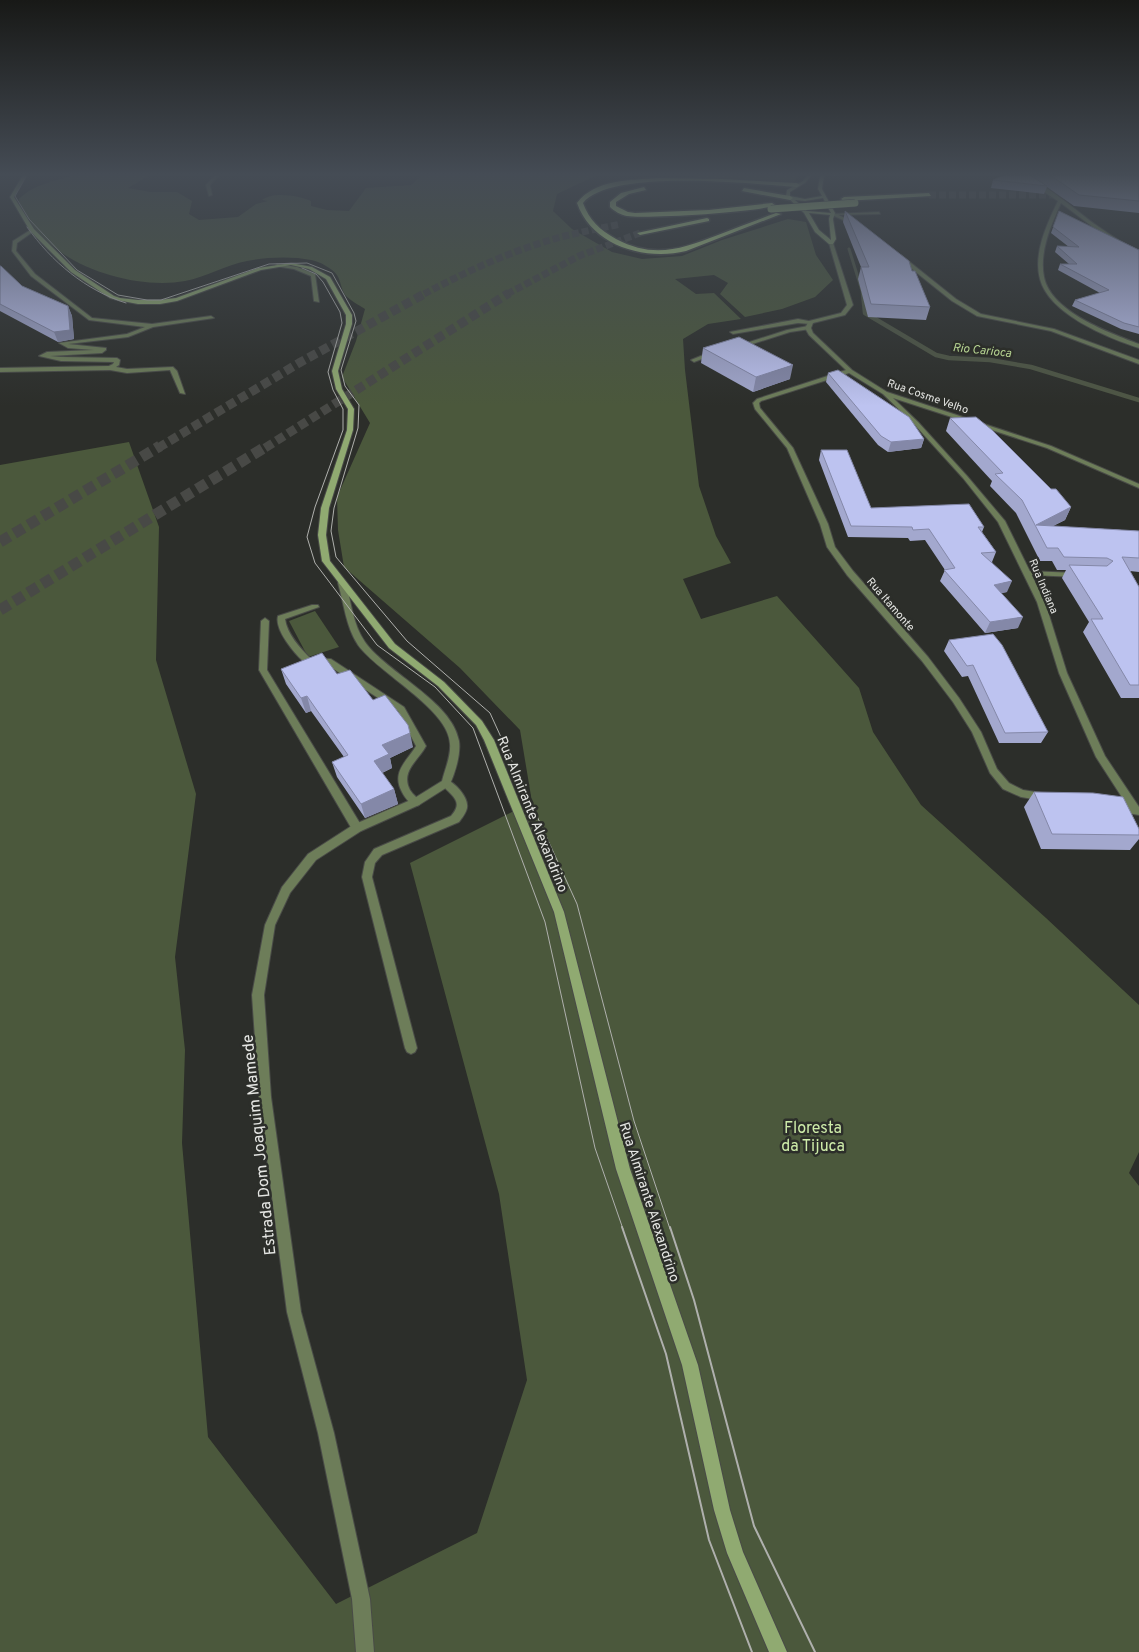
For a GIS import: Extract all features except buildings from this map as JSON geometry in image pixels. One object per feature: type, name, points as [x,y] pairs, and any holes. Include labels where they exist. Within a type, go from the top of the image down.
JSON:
[{"type":"highway","points":[[651,252],[672,252]]},
{"type":"street","points":[[15,252],[33,275],[91,319],[152,326]]},
{"type":"street","name":"Rua Almirante Alexandrino","points":[[54,252],[73,271],[112,296],[138,302],[160,302],[177,299],[260,269],[291,264],[303,265],[322,274],[332,283],[349,315],[349,324],[335,371],[339,389],[350,409],[350,430],[325,508],[322,534],[326,561],[392,646],[441,684],[479,723],[490,740],[559,912],[623,1169],[690,1365],[722,1510],[735,1553],[778,1652]]},
{"type":"street","points":[[736,347],[843,314],[850,306],[833,252]]},
{"type":"street","points":[[1043,252],[1042,280],[1050,295],[1064,309],[1093,327],[1139,346]]},
{"type":"street","points":[[895,253],[954,300],[979,315],[1052,330],[1139,362]]},
{"type":"street","points":[[277,266],[294,268],[313,275],[317,301]]},
{"type":"street","points":[[110,368],[116,365],[117,360],[61,359],[42,356],[47,354],[102,351],[104,349],[68,346],[62,343],[128,335],[152,326],[211,318]]},
{"type":"street","points":[[732,332],[798,321],[810,325]]},
{"type":"street","name":"Rua Cosme Velho","points":[[810,325],[811,334],[850,371],[884,393],[1049,447],[1139,486]]},
{"type":"street","points":[[694,360],[720,351]]},
{"type":"street","points":[[0,370],[110,368],[127,371],[171,368],[183,393]]},
{"type":"street","name":"Rua Itamonte","points":[[850,371],[758,400],[756,403],[757,408],[790,448],[824,524],[831,547],[850,573],[925,659],[956,700],[976,732],[993,771],[1006,786],[1021,793],[1058,799]]},
{"type":"street","name":"Rua Indiana","points":[[884,393],[916,423],[965,477],[1001,521],[1041,602],[1063,673],[1101,757],[1137,813]]},
{"type":"street","points":[[1028,574],[1085,575]]},
{"type":"street","points":[[342,583],[355,632],[363,646],[380,663],[409,685],[451,727],[455,741],[446,783],[463,802],[464,807],[461,812],[454,819],[378,852],[368,866],[367,877],[411,1048]]},
{"type":"street","points":[[315,607],[281,618],[280,624],[300,654],[308,661],[328,661],[401,709],[421,746],[419,751],[406,765],[402,781],[406,792],[416,802]]},
{"type":"street","points":[[265,621],[263,670],[358,828]]},
{"type":"street","name":"Estrada Dom Joaquim Mamede","points":[[364,1652],[361,1599],[326,1433],[294,1312],[265,1097],[258,995],[270,925],[286,890],[312,857],[358,828],[416,802],[446,783]]},
{"type":"street","points":[[1106,806],[1137,813]]},
{"type":"green space","name":"Floresta da Tijuca","points":[[60,252],[612,252],[642,259],[682,256],[692,252],[815,252],[833,280],[815,297],[782,309],[745,317],[720,294],[728,283],[714,275],[675,279],[696,294],[714,293],[741,319],[708,324],[683,339],[699,486],[716,536],[731,563],[683,579],[701,619],[777,596],[859,688],[873,732],[921,805],[1139,1005],[1139,1152],[1129,1173],[1139,1186],[1139,1652],[0,1652],[0,465],[129,442],[159,527],[156,660],[196,794],[175,957],[185,1050],[182,1143],[208,1437],[336,1604],[477,1533],[527,1380],[499,1194],[410,863],[532,802],[520,730],[460,668],[344,567],[338,530],[337,497],[370,423],[342,377],[356,341],[365,309],[346,296],[338,277],[332,270],[318,262],[304,259],[254,260],[231,265],[193,279],[168,283],[131,280],[112,276]]},
{"type":"green space","points":[[315,611],[339,647],[308,657],[289,621]]},
{"type":"waterway","name":"Rio Carioca","points":[[850,252],[863,294]]},
{"type":"waterway","name":"Rio Carioca","points":[[863,293],[865,313],[936,355],[949,358],[990,360],[1031,367],[1139,400]]},
{"type":"tunnel","points":[[424,294],[474,269],[515,252]]},
{"type":"tunnel","points":[[507,294],[589,252]]},
{"type":"tunnel","points":[[158,448],[299,363],[426,293]]},
{"type":"tunnel","points":[[265,448],[509,293]]},
{"type":"tunnel","points":[[0,542],[160,446]]},
{"type":"tunnel","points":[[0,610],[267,446]]},
{"type":"tram line","points":[[47,252],[83,282],[97,291],[126,303]]},
{"type":"tram line","points":[[60,252],[77,270],[118,295],[147,300],[161,300],[269,264],[307,263],[332,273],[354,313],[356,321],[341,370],[345,386],[359,405],[358,428],[334,508],[331,531],[336,557],[407,641],[490,713],[577,904],[634,1121],[670,1229]]},
{"type":"tram line","points":[[302,268],[316,274],[323,282],[340,312],[342,323],[328,372],[333,390],[343,409],[343,430],[315,507],[307,537],[315,563],[377,645],[435,687],[473,728],[545,922],[595,1148],[623,1229]]},
{"type":"tram line","points":[[622,1227],[666,1354],[709,1540],[752,1652]]},
{"type":"tram line","points":[[670,1227],[694,1300],[754,1526],[815,1652]]}]
